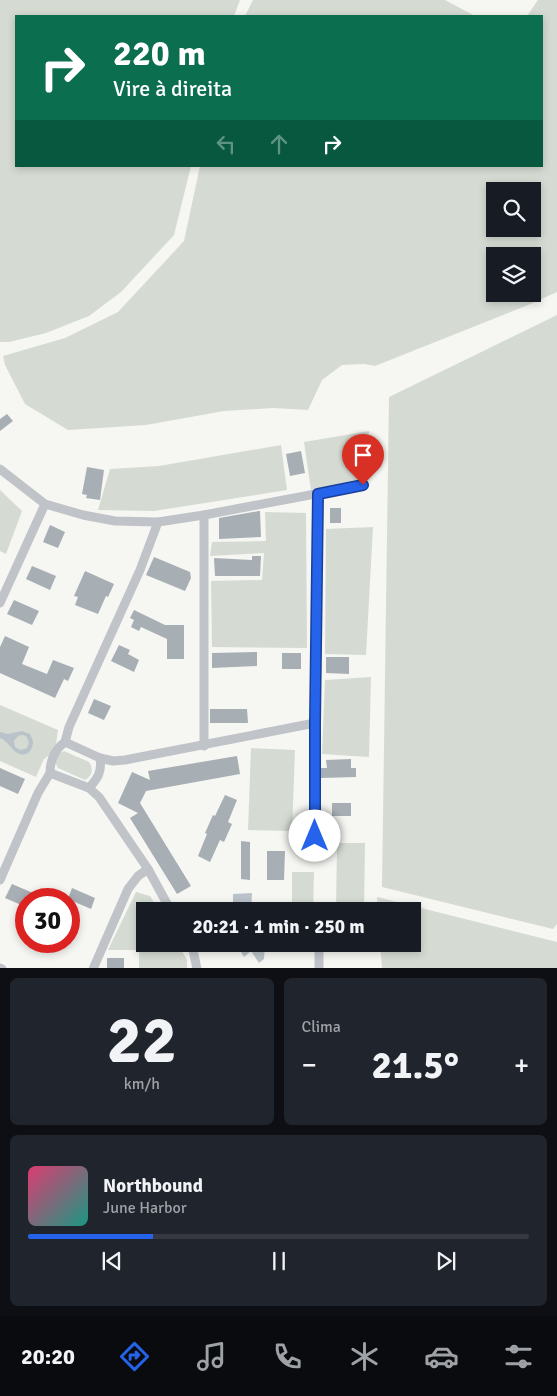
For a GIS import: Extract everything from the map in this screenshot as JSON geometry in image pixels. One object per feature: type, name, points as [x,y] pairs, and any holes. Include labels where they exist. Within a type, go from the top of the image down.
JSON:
[{"type":"street","points":[[0,469],[45,504],[83,515],[115,521],[158,522],[363,485]]},
{"type":"street","points":[[316,855],[315,723],[318,494]]},
{"type":"street","points":[[0,602],[45,504]]},
{"type":"street","points":[[204,515],[204,746]]},
{"type":"street","points":[[0,880],[38,793],[50,773],[52,758],[65,742],[69,727],[140,570],[158,522]]},
{"type":"street","points":[[65,742],[100,758],[113,761],[204,746],[315,723]]},
{"type":"street","points":[[89,788],[100,773],[100,758]]},
{"type":"street","points":[[50,773],[89,788],[106,805],[148,869],[166,902]]},
{"type":"street","points":[[93,968],[128,889],[138,876],[148,869]]},
{"type":"street","points":[[194,952],[197,968]]},
{"type":"street","points":[[319,952],[319,968]]},
{"type":"shaded area","points":[[0,0],[240,0],[234,15],[15,15],[15,167],[191,167],[174,235],[121,292],[89,316],[46,333],[9,342],[0,342]]},
{"type":"shaded area","points":[[253,0],[445,0],[473,15],[246,15]]},
{"type":"shaded area","points":[[538,0],[557,0],[557,292],[541,299],[541,247],[486,247],[486,302],[535,302],[375,366],[364,364],[342,365],[322,380],[308,410],[273,408],[224,411],[146,425],[68,430],[25,404],[5,365],[3,356],[65,338],[118,312],[184,241],[200,167],[543,167],[543,15],[528,15]]},
{"type":"shaded area","points":[[557,315],[557,924],[553,929],[382,887],[389,397]]},
{"type":"shaded area","points":[[369,431],[368,478],[311,490],[304,442]]},
{"type":"shaded area","points":[[281,445],[287,490],[154,511],[98,510],[110,469],[159,466]]},
{"type":"shaded area","points":[[0,490],[22,511],[6,554],[0,551]]},
{"type":"shaded area","points":[[265,512],[306,513],[307,648],[212,647],[211,581],[262,580],[264,553],[210,556],[212,542],[266,541]]},
{"type":"shaded area","points":[[373,527],[366,655],[325,654],[326,529]]},
{"type":"shaded area","points":[[371,677],[369,757],[322,754],[325,680]]},
{"type":"shaded area","points":[[0,705],[58,730],[55,751],[44,759],[36,777],[0,761]]},
{"type":"shaded area","points":[[22,731],[30,734],[33,741],[30,751],[23,754],[16,752],[0,738],[0,732],[8,734]],"holes":[[[18,736],[26,736],[29,742],[27,748],[21,750],[15,747],[14,741]]]},
{"type":"shaded area","points":[[251,748],[295,750],[292,831],[248,830]]},
{"type":"shaded area","points":[[64,751],[89,762],[92,770],[85,780],[58,768],[55,762],[59,754]]},
{"type":"shaded area","points":[[337,843],[365,843],[364,902],[336,902]]},
{"type":"shaded area","points":[[292,872],[314,872],[313,902],[292,902]]},
{"type":"shaded area","points":[[136,892],[150,896],[154,902],[136,902],[136,950],[108,950]]},
{"type":"shaded area","points":[[252,893],[252,902],[233,902],[233,894]]},
{"type":"shaded area","points":[[377,897],[397,902],[377,902]]},
{"type":"shaded area","points":[[421,908],[557,942],[557,968],[382,968],[381,952],[421,952]]},
{"type":"shaded area","points":[[139,952],[182,952],[187,960],[187,968],[139,968]]},
{"type":"shaded area","points":[[241,952],[250,952],[244,957]]},
{"type":"shaded area","points":[[252,952],[264,952],[264,959],[259,963]]},
{"type":"building","points":[[7,414],[13,421],[0,431],[0,419]]},
{"type":"building","points":[[301,451],[305,473],[290,476],[286,454]]},
{"type":"building","points":[[87,467],[104,470],[100,500],[86,498],[87,495],[82,494]]},
{"type":"building","points":[[330,508],[341,508],[341,523],[330,523]]},
{"type":"building","points":[[260,511],[261,537],[219,539],[219,518]]},
{"type":"building","points":[[50,525],[65,532],[58,548],[43,542]]},
{"type":"building","points":[[252,556],[261,556],[260,576],[215,576],[214,558],[252,560]]},
{"type":"building","points":[[154,557],[190,572],[191,578],[185,591],[146,575]]},
{"type":"building","points":[[32,566],[56,576],[50,590],[26,579]]},
{"type":"building","points":[[85,571],[114,584],[98,614],[75,605],[78,597],[74,596]]},
{"type":"building","points":[[14,600],[39,611],[32,625],[7,614]]},
{"type":"building","points":[[134,610],[165,625],[184,625],[184,659],[167,659],[167,639],[141,627],[139,631],[131,627],[134,620],[130,618]]},
{"type":"building","points":[[5,636],[29,647],[22,664],[47,674],[53,660],[74,668],[68,681],[64,679],[55,698],[0,673],[0,647]]},
{"type":"building","points":[[119,645],[130,650],[128,654],[139,660],[134,672],[111,661]]},
{"type":"building","points":[[257,652],[257,666],[212,668],[212,653]]},
{"type":"building","points":[[282,653],[301,653],[301,669],[282,669]]},
{"type":"building","points":[[326,657],[349,657],[349,674],[326,673]]},
{"type":"building","points":[[94,699],[111,706],[104,720],[88,713]]},
{"type":"building","points":[[210,709],[247,709],[248,723],[210,723]]},
{"type":"building","points":[[237,756],[240,774],[146,791],[140,803],[191,886],[177,894],[130,818],[138,813],[118,803],[132,772],[150,780],[148,771]]},
{"type":"building","points":[[351,759],[351,768],[356,768],[356,777],[321,778],[321,768],[327,768],[326,760]]},
{"type":"building","points":[[0,768],[25,779],[18,794],[0,786]]},
{"type":"building","points":[[225,795],[237,800],[228,822],[232,824],[224,842],[220,840],[210,862],[198,856],[207,834],[205,833]]},
{"type":"building","points":[[332,803],[351,803],[351,816],[332,816]]},
{"type":"building","points":[[241,841],[250,842],[250,880],[241,879]]},
{"type":"building","points":[[267,851],[285,851],[284,880],[267,880]]},
{"type":"building","points":[[12,884],[21,888],[15,888],[15,902],[5,898]]},
{"type":"building","points":[[80,891],[95,898],[91,909],[80,904]]},
{"type":"building","points":[[107,958],[124,958],[124,968],[107,968]]},
{"type":"route","points":[[315,836],[318,494],[363,485]]}]
